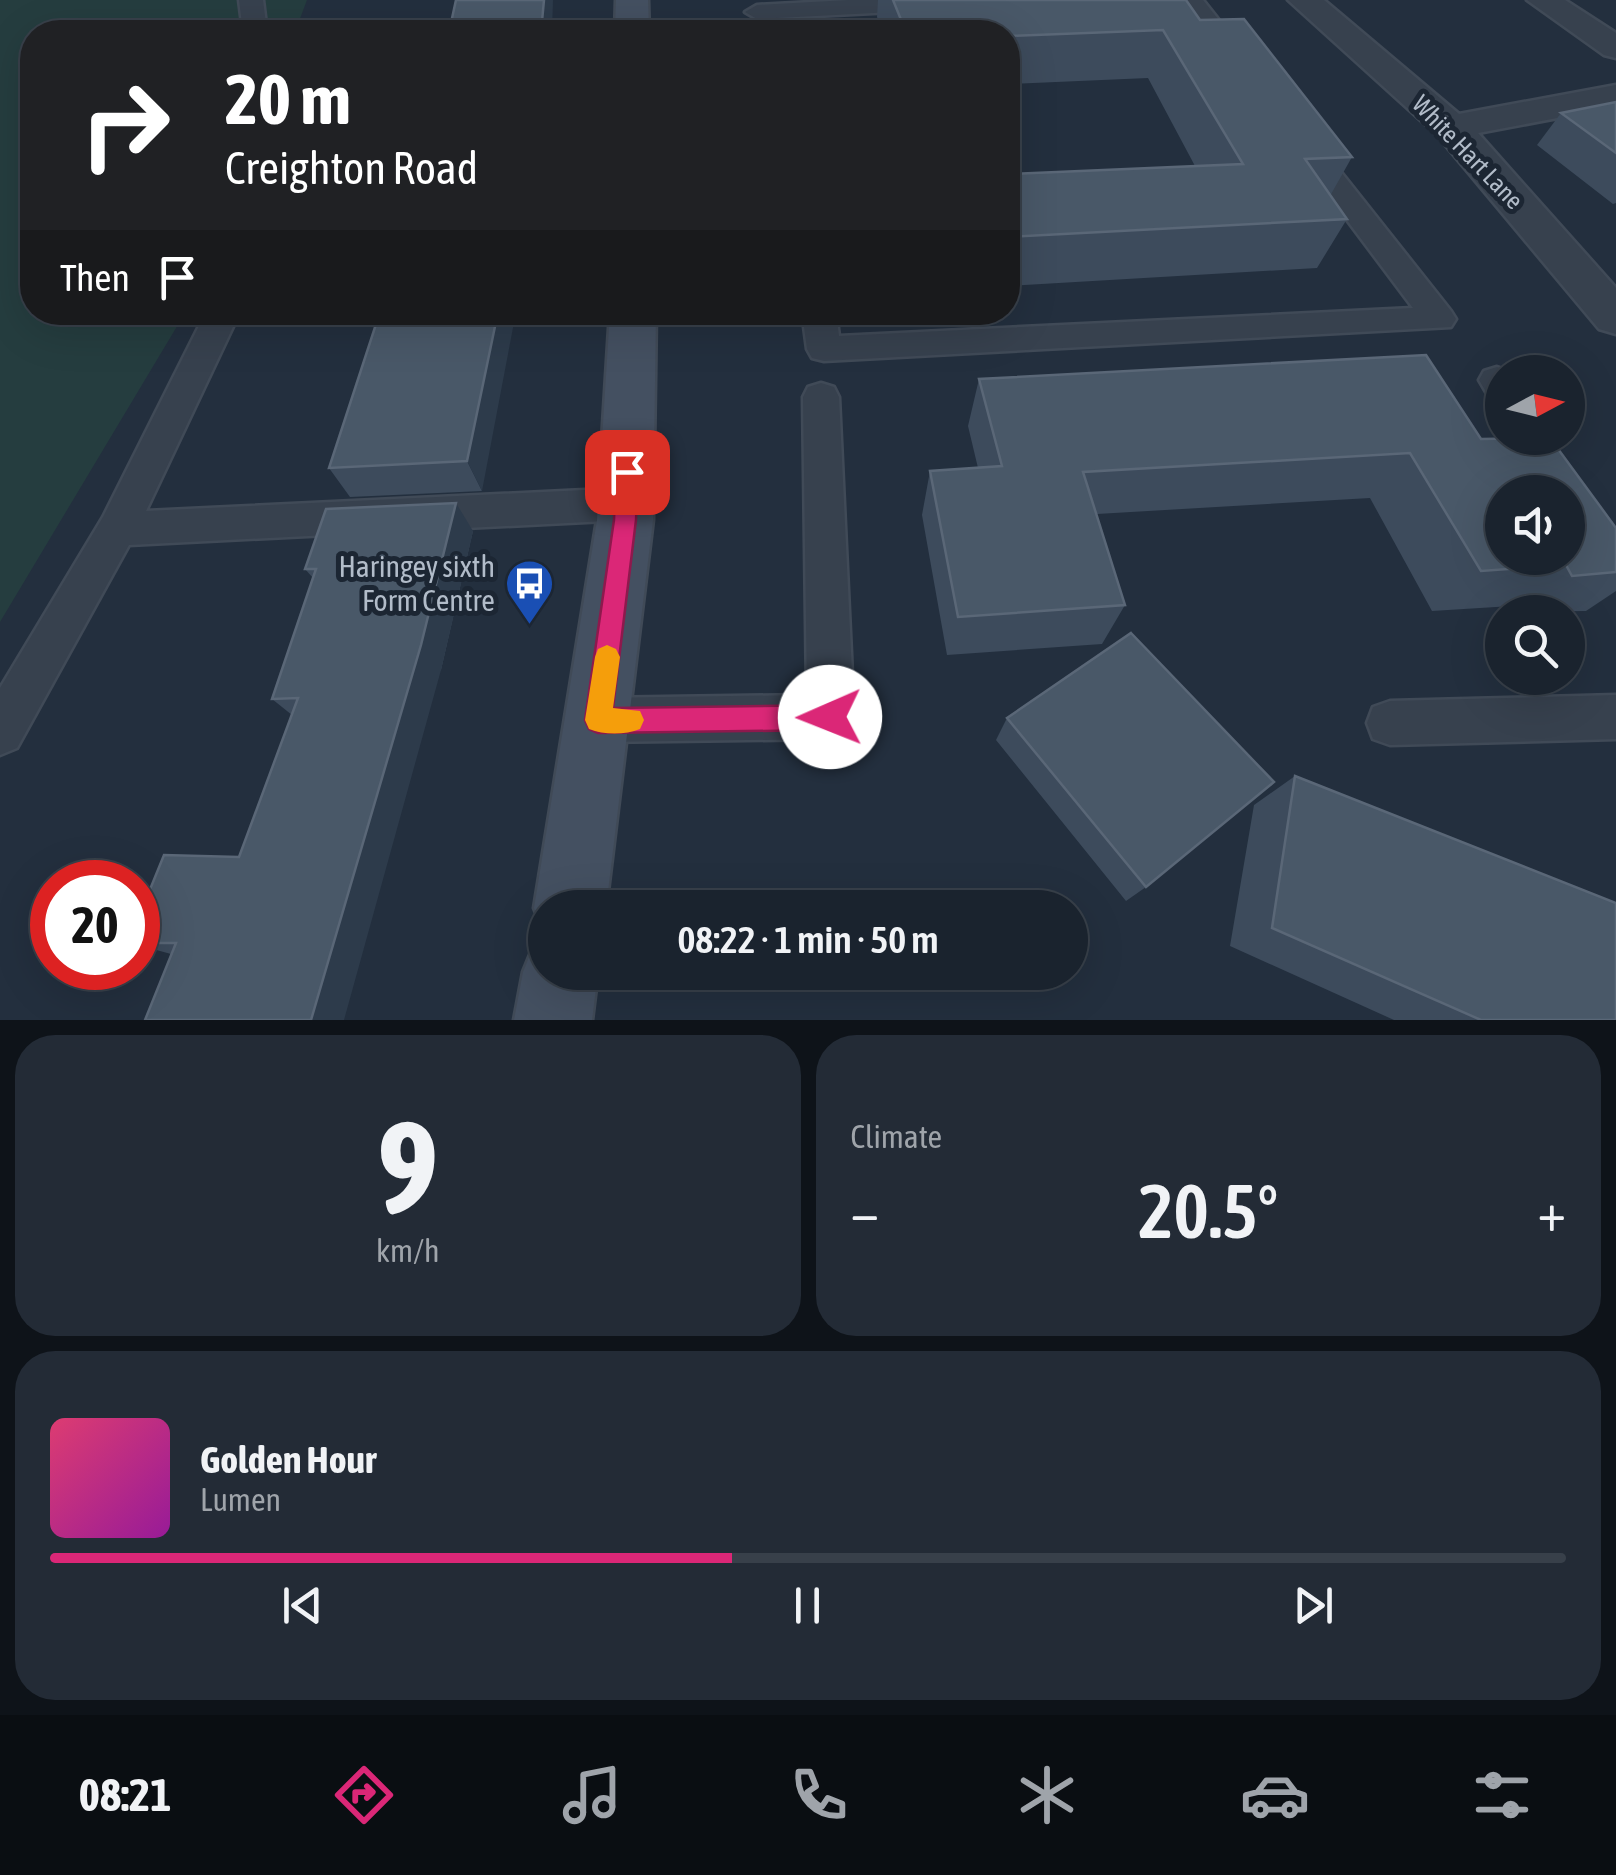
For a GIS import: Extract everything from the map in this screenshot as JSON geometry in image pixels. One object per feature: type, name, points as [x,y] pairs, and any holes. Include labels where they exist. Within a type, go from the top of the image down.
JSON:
[{"type":"street","name":"White Hart Lane","points":[[1304,0],[1451,127],[1616,318]]},
{"type":"street","points":[[1543,0],[1616,48]]},
{"type":"street","points":[[1451,127],[1616,96]]},
{"type":"street","points":[[573,890],[626,504],[633,325]]},
{"type":"street","points":[[554,1020],[558,990]]},
{"type":"lane","points":[[761,15],[990,0]]},
{"type":"lane","points":[[1191,0],[1260,89]]},
{"type":"lane","points":[[821,325],[824,349],[1438,319],[1284,118]]},
{"type":"lane","points":[[0,732],[117,529],[217,325]]},
{"type":"lane","points":[[598,720],[830,717],[822,396]]},
{"type":"lane","points":[[117,529],[626,504]]},
{"type":"lane","points":[[1390,723],[1616,717]]},
{"type":"green space","points":[[0,0],[307,0],[300,20],[20,20],[20,325],[178,325],[0,622]]},
{"type":"building","points":[[456,0],[544,0],[542,20],[452,20]]},
{"type":"building","points":[[893,0],[1186,0],[1200,20],[1244,19],[1352,157],[1305,159],[1347,219],[1020,236],[1020,173],[1243,164],[1163,30],[1020,36],[1020,20],[901,20]]},
{"type":"building","points":[[1616,102],[1616,153],[1561,113]]},
{"type":"building","points":[[376,325],[495,325],[467,461],[329,468]]},
{"type":"building","points":[[1426,355],[1481,439],[1485,439],[1485,455],[1562,455],[1577,475],[1485,475],[1485,571],[1481,571],[1410,453],[1083,472],[1125,605],[958,617],[930,471],[1002,466],[979,379]]},
{"type":"building","points":[[1585,486],[1616,528],[1616,572],[1585,575]]},
{"type":"building","points":[[456,503],[421,645],[311,1020],[145,1020],[176,943],[160,943],[160,865],[164,855],[239,857],[298,698],[272,699],[316,569],[305,569],[326,509]]},
{"type":"building","points":[[1131,633],[1274,782],[1146,887],[1007,718]]},
{"type":"building","points":[[1295,776],[1616,903],[1616,1020],[1481,1020],[1272,928]]},
{"type":"slow traffic","points":[[607,657],[598,720],[631,720]]},
{"type":"place","name":"Haringey sixth Form Centre","points":[[530,626]]},
{"type":"route","points":[[627,472],[625,520],[598,720],[830,717]]}]
